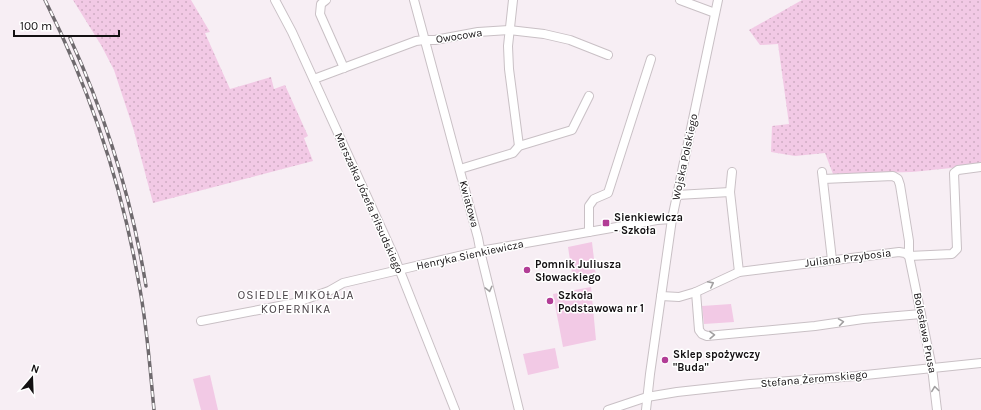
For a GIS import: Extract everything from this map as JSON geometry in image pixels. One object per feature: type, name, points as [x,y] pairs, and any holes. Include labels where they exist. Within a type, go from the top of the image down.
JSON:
[{"type":"street","name":"Marszałka Józefa Piłsudskiego","points":[[275,0],[292,32],[364,188],[399,270],[455,410]]},
{"type":"street","points":[[326,0],[321,4],[320,14],[344,68]]},
{"type":"street","name":"Kwiatowa","points":[[414,0],[478,238],[519,410]]},
{"type":"street","points":[[513,0],[509,30],[509,69],[519,146]]},
{"type":"street","points":[[680,0],[716,13]]},
{"type":"street","name":"Wojska Polskiego","points":[[646,410],[672,219],[718,0]]},
{"type":"street","name":"Owocowa","points":[[314,79],[416,41],[435,40],[478,32],[509,30],[544,34],[570,40],[608,55]]},
{"type":"street","points":[[589,232],[589,206],[594,199],[608,193],[651,59]]},
{"type":"street","points":[[460,169],[513,153],[519,146],[572,130],[589,96]]},
{"type":"street","name":"Juliana Przybosia","points":[[661,296],[679,297],[696,292],[739,272],[899,252],[904,252],[909,256],[952,254],[957,250],[954,173],[958,170],[981,167]]},
{"type":"street","points":[[732,172],[730,192],[739,272]]},
{"type":"street","name":"Bolesława Prusa","points":[[832,260],[823,176],[893,176],[898,179],[908,234],[909,256],[932,368],[937,410]]},
{"type":"street","points":[[677,195],[730,192]]},
{"type":"street","name":"Henryka Sienkiewicza","points":[[201,321],[295,303],[329,291],[343,283],[480,251],[657,220],[672,219]]},
{"type":"street","points":[[696,292],[699,330],[702,334],[707,336],[921,314]]},
{"type":"street","name":"Stefana Żeromskiego","points":[[608,410],[647,397],[750,384],[856,376],[981,363]]},
{"type":"shaded area","points":[[73,0],[191,0],[210,32],[205,33],[230,89],[271,77],[274,89],[285,85],[308,136],[304,138],[313,161],[153,203],[134,131],[114,70],[101,45]]},
{"type":"shaded area","points":[[802,0],[981,0],[981,165],[912,172],[833,174],[825,153],[795,156],[771,152],[772,126],[789,124],[778,44],[760,45],[749,30]]},
{"type":"shaded area","points":[[592,242],[596,277],[573,280],[568,247]]},
{"type":"shaded area","points":[[591,287],[596,340],[563,347],[553,294]]},
{"type":"shaded area","points":[[731,304],[734,322],[704,324],[702,306]]},
{"type":"shaded area","points":[[555,348],[559,368],[528,375],[523,354]]},
{"type":"shaded area","points":[[210,375],[218,410],[201,410],[193,379]]},
{"type":"railway","points":[[45,0],[90,103],[114,174],[132,247],[142,299],[154,410]]},
{"type":"railway","points":[[70,38],[95,98],[116,159],[133,222],[146,286]]},
{"type":"place","name":"Sienkiewicza - Szkoła","points":[[606,223]]},
{"type":"place","name":"Pomnik Juliusza Słowackiego","points":[[527,270]]},
{"type":"place","name":"Szkoła Podstawowa nr 1","points":[[550,301]]},
{"type":"place","name":"Sklep spożywczy \"Buda\"","points":[[665,360]]},
{"type":"district","name":"OSIEDLE MIKOŁAJA KOPERNIKA","points":[[296,302]]}]
